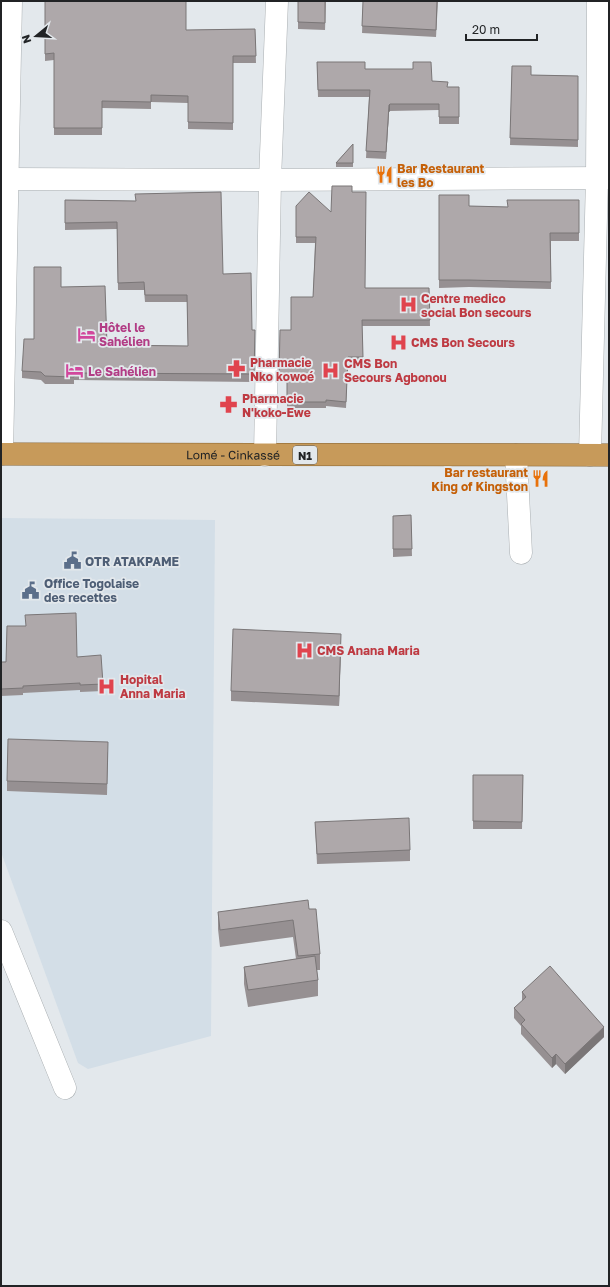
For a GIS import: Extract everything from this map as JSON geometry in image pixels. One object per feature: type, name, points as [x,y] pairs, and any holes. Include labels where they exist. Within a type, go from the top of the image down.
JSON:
[{"type":"highway","name":"Lomé - Cinkassé","points":[[2,454],[600,455]]},
{"type":"street","points":[[2,454],[11,1]]},
{"type":"street","points":[[264,455],[270,180],[277,1]]},
{"type":"street","points":[[598,1],[603,178],[600,455]]},
{"type":"street","points":[[8,178],[270,180],[603,178]]},
{"type":"street","points":[[516,456],[521,553]]},
{"type":"street","points":[[1,931],[65,1088]]},
{"type":"shaded area","name":"Hopital Anna Maria","points":[[1,518],[215,520],[211,1036],[88,1069],[78,1063],[1,852]]},
{"type":"building","points":[[45,1],[186,1],[186,30],[255,29],[256,56],[233,56],[233,123],[188,122],[188,96],[151,95],[151,102],[102,101],[102,128],[54,128],[54,53],[45,54]]},
{"type":"building","points":[[298,1],[325,1],[325,23],[298,22]]},
{"type":"building","points":[[363,1],[437,1],[436,30],[362,26]]},
{"type":"building","points":[[317,62],[365,62],[365,69],[413,69],[413,62],[431,62],[432,81],[448,82],[447,87],[459,87],[459,117],[439,117],[439,104],[390,104],[386,152],[366,151],[370,90],[318,90]]},
{"type":"building","points":[[512,66],[531,66],[531,75],[578,76],[578,140],[510,138]]},
{"type":"building","points":[[353,144],[353,163],[336,163]]},
{"type":"building","points":[[332,186],[352,186],[352,192],[366,192],[365,288],[429,288],[430,320],[362,320],[363,357],[348,357],[346,402],[326,400],[326,402],[287,402],[287,376],[279,376],[280,330],[291,330],[291,297],[313,297],[316,237],[296,237],[296,206],[309,192],[331,212]]},
{"type":"building","points":[[221,192],[223,274],[251,273],[252,330],[255,330],[254,374],[74,373],[74,377],[45,376],[41,372],[22,371],[24,339],[34,339],[34,267],[61,267],[61,287],[105,286],[107,345],[188,346],[187,295],[145,295],[144,282],[118,283],[117,222],[65,223],[65,200],[136,201],[135,194]]},
{"type":"building","points":[[439,195],[469,195],[469,206],[508,207],[507,200],[579,200],[579,233],[550,233],[551,282],[439,280]]},
{"type":"building","points":[[411,515],[412,549],[393,549],[393,516]]},
{"type":"building","points":[[76,613],[77,657],[101,655],[103,684],[80,685],[80,683],[23,686],[23,688],[1,689],[1,662],[6,662],[7,626],[26,626],[25,615]]},
{"type":"building","points":[[233,629],[341,634],[339,696],[231,691]]},
{"type":"building","points":[[8,739],[108,742],[107,784],[7,781]]},
{"type":"building","points":[[473,775],[523,775],[522,822],[473,821]]},
{"type":"building","points":[[409,818],[410,850],[317,854],[315,822]]},
{"type":"building","points":[[308,900],[309,909],[316,909],[320,954],[298,956],[293,920],[220,930],[218,912]]},
{"type":"building","points":[[315,956],[318,980],[248,990],[244,967]]},
{"type":"building","points":[[550,966],[604,1027],[565,1064],[556,1054],[552,1058],[521,1024],[525,1020],[514,1008],[526,997],[522,992]]},
{"type":"place","name":"Bar Restaurant les Bo","points":[[384,175]]},
{"type":"place","name":"Centre medico social Bon secours","points":[[408,305]]},
{"type":"place","name":"Hôtel le Sahélien","points":[[86,334]]},
{"type":"place","name":"CMS Bon Secours","points":[[398,342]]},
{"type":"place","name":"Pharmacie Nko kowoé","points":[[237,369]]},
{"type":"place","name":"CMS Bon Secours Agbonou","points":[[331,370]]},
{"type":"place","name":"Le Sahélien","points":[[75,371]]},
{"type":"place","name":"Pharmacie N'koko-Ewe","points":[[229,405]]},
{"type":"place","name":"Bar restaurant King of Kingston","points":[[541,479]]},
{"type":"place","name":"OTR ATAKPAME","points":[[72,561]]},
{"type":"place","name":"Office Togolaise des recettes","points":[[31,590]]},
{"type":"place","name":"CMS Anana Maria","points":[[304,650]]},
{"type":"place","name":"Hopital Anna Maria","points":[[107,686]]}]
